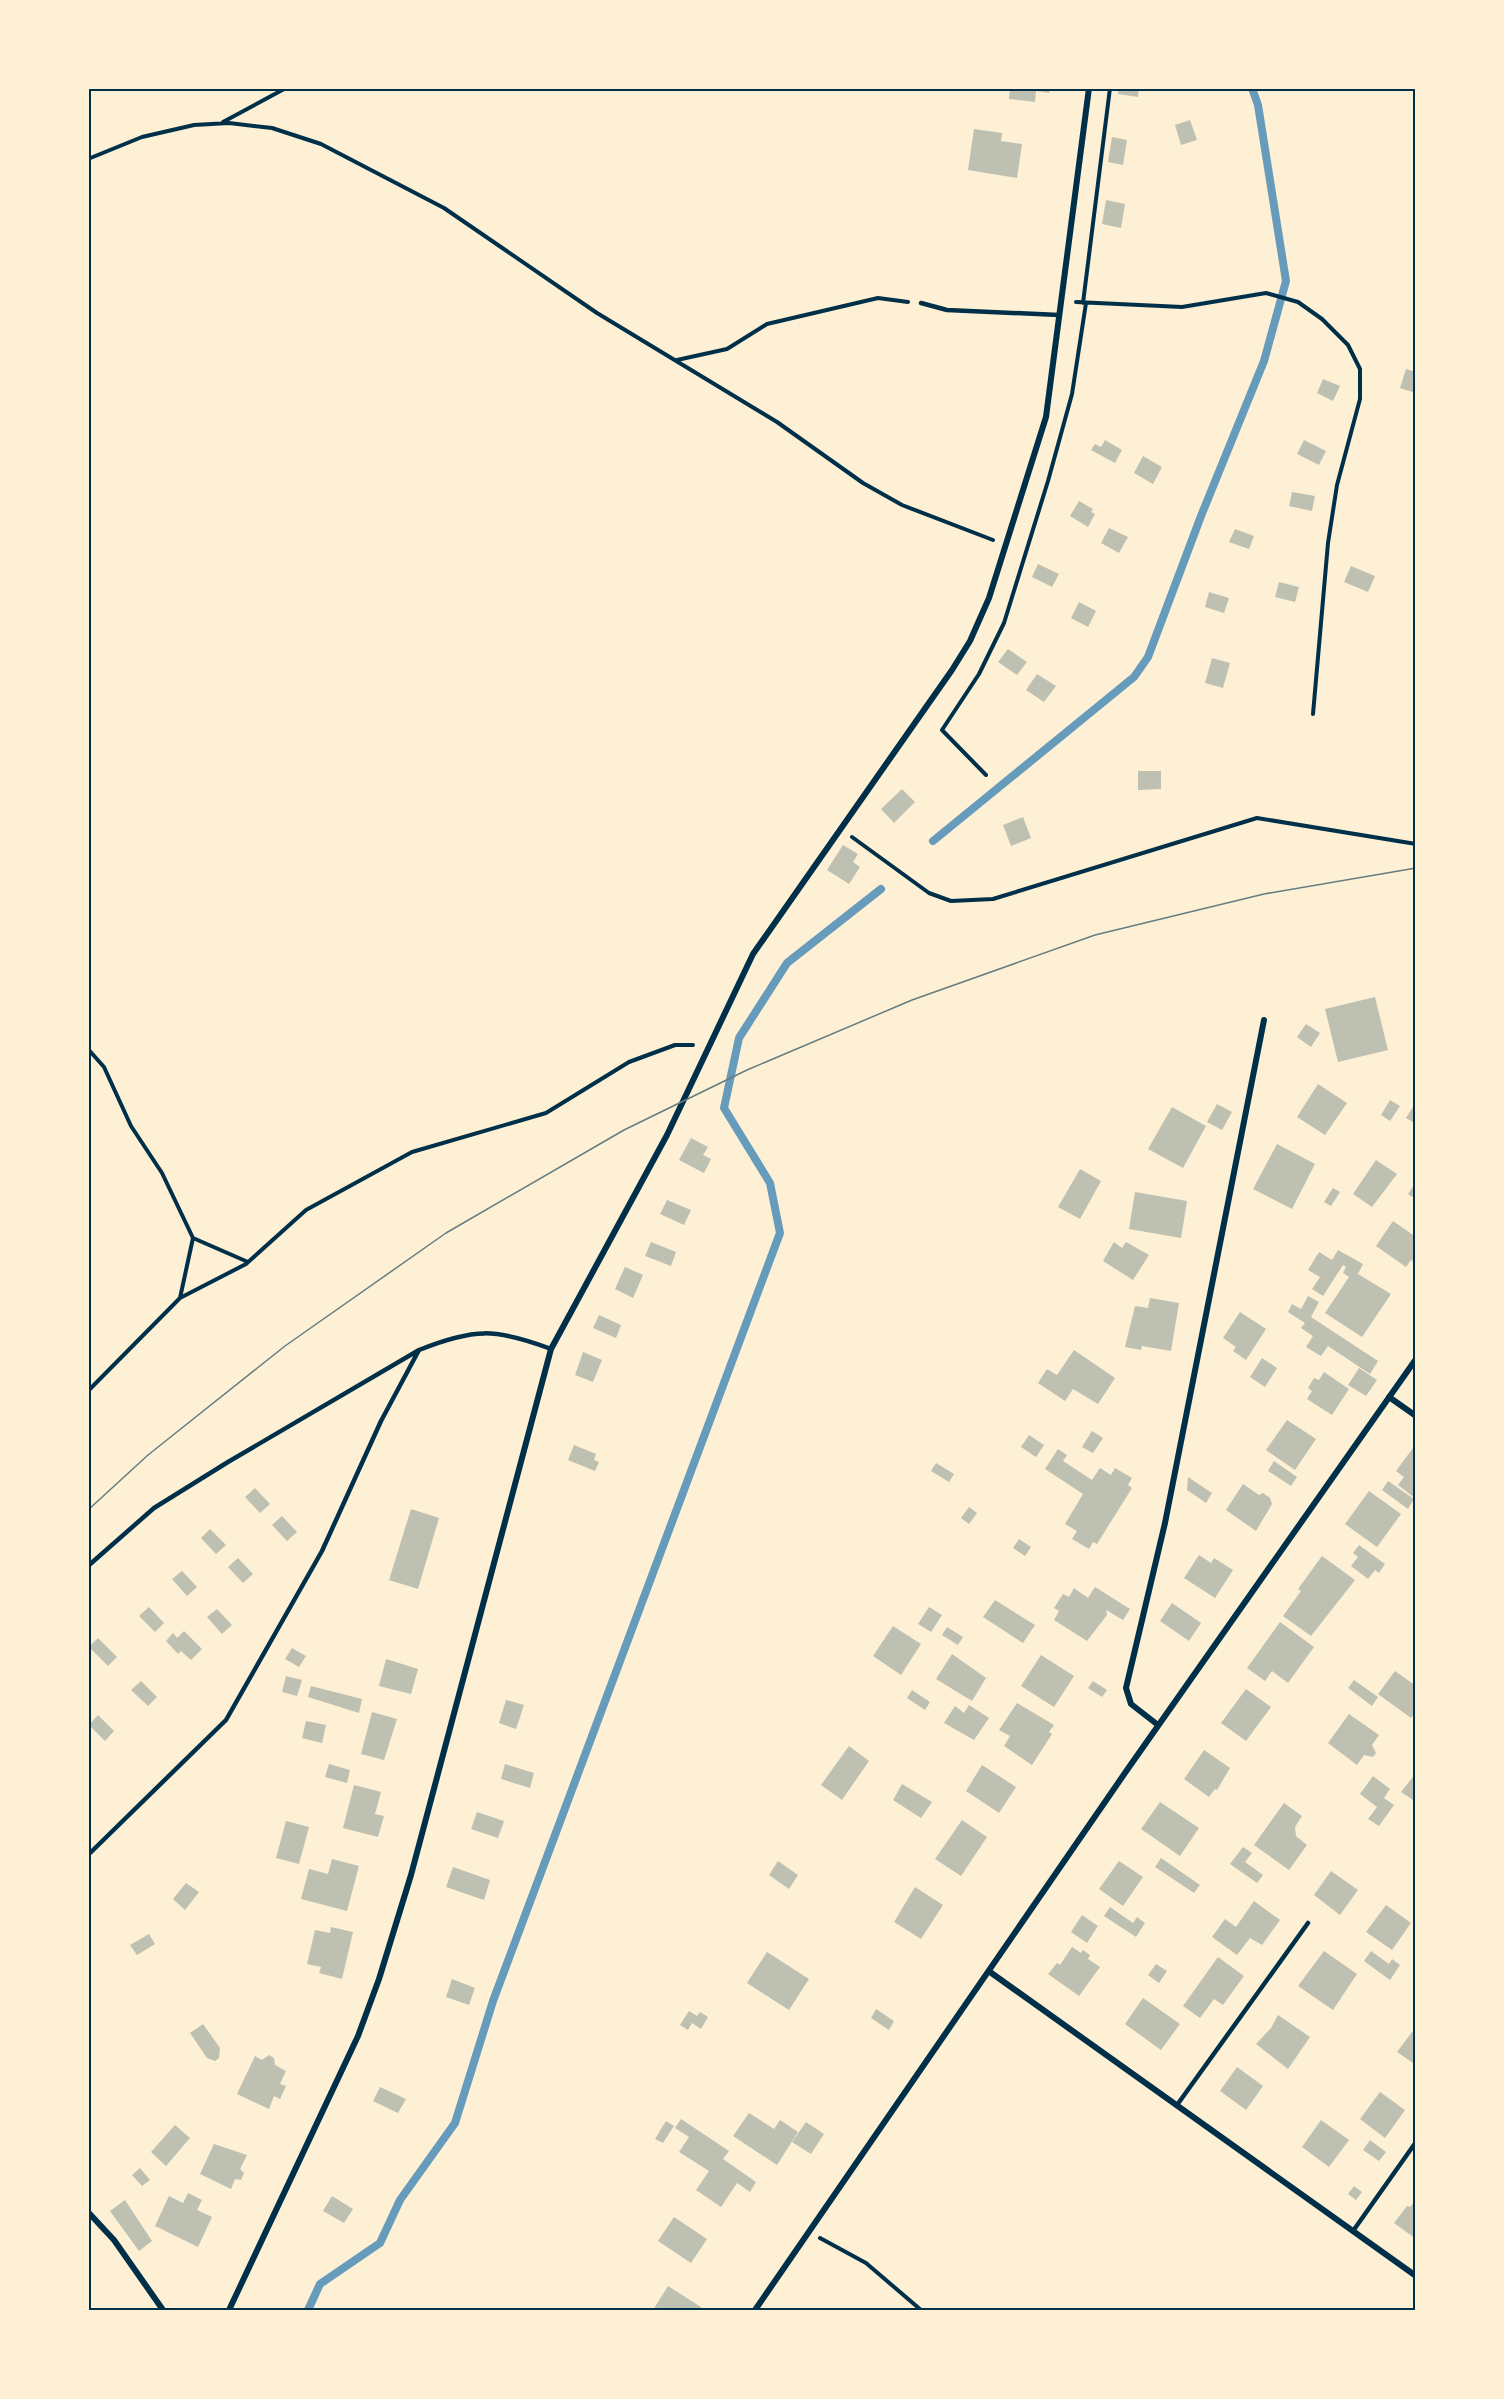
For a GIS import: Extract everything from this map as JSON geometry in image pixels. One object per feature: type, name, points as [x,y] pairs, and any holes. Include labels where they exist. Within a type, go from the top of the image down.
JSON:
[{"type":"street","points":[[230,2310],[358,2036],[379,1979],[411,1875],[550,1349],[667,1135],[753,954],[970,641],[1007,545],[1046,417],[1089,88]]},
{"type":"street","points":[[1158,1725],[1131,1704],[1126,1688],[1165,1523],[1264,1020]]},
{"type":"street","points":[[755,2310],[1158,1725],[1416,1359]]},
{"type":"street","points":[[1389,1398],[1416,1416]]},
{"type":"street","points":[[990,1972],[1416,2276]]},
{"type":"street","points":[[88,2212],[114,2240],[164,2310]]},
{"type":"lane","points":[[921,303],[947,310],[1059,315]]},
{"type":"lane","points":[[88,1566],[154,1508],[419,1350],[450,1337],[483,1333],[515,1335],[550,1349]]},
{"type":"lane","points":[[88,1855],[226,1720],[240,1701],[257,1663],[286,1617],[322,1551],[381,1421],[419,1350]]},
{"type":"lane","points":[[1177,2106],[1308,1923]]},
{"type":"lane","points":[[1353,2231],[1416,2142]]},
{"type":"path","points":[[221,124],[286,88]]},
{"type":"path","points":[[1110,88],[1081,302],[1182,307],[1271,294],[1295,301],[1322,319],[1348,345],[1360,369],[1360,399],[1337,486],[1328,543],[1313,714]]},
{"type":"path","points":[[88,159],[142,137],[194,124],[272,128],[321,144],[444,208],[597,313],[777,422],[863,483],[892,499],[1007,545]]},
{"type":"path","points":[[677,360],[727,349],[767,324],[878,298],[921,303]]},
{"type":"path","points":[[839,828],[928,893],[951,901],[993,899],[1257,818],[1416,844]]},
{"type":"path","points":[[88,1391],[180,1298],[248,1262],[306,1210],[412,1152],[546,1113],[629,1062],[675,1045],[708,1045]]},
{"type":"path","points":[[88,1049],[104,1067],[131,1126],[162,1173],[193,1238],[180,1298]]},
{"type":"path","points":[[193,1238],[248,1262]]},
{"type":"path","points":[[809,2232],[866,2263],[921,2310]]},
{"type":"building","points":[[1010,88],[1050,88],[1049,93],[1036,91],[1035,102],[1009,99]]},
{"type":"building","points":[[1119,88],[1139,88],[1138,97],[1118,94]]},
{"type":"building","points":[[1190,120],[1197,140],[1181,145],[1175,125]]},
{"type":"building","points":[[974,129],[1002,133],[1001,141],[1022,144],[1017,178],[968,170]]},
{"type":"building","points":[[1112,137],[1127,140],[1123,165],[1108,162]]},
{"type":"building","points":[[1106,200],[1125,204],[1121,228],[1102,224]]},
{"type":"building","points":[[1406,369],[1416,372],[1416,393],[1400,388]]},
{"type":"building","points":[[1323,379],[1340,386],[1333,401],[1317,393]]},
{"type":"building","points":[[1105,440],[1122,450],[1115,463],[1091,450],[1095,444],[1101,447]]},
{"type":"building","points":[[1304,440],[1326,451],[1319,465],[1297,454]]},
{"type":"building","points":[[1143,456],[1162,467],[1153,484],[1134,473]]},
{"type":"building","points":[[1292,492],[1315,496],[1312,511],[1289,506]]},
{"type":"building","points":[[1079,501],[1093,509],[1091,512],[1095,514],[1088,527],[1070,516]]},
{"type":"building","points":[[1109,528],[1128,537],[1119,553],[1101,543]]},
{"type":"building","points":[[1235,529],[1254,536],[1249,549],[1229,542]]},
{"type":"building","points":[[1038,564],[1059,574],[1052,587],[1032,577]]},
{"type":"building","points":[[1351,566],[1375,576],[1368,592],[1344,582]]},
{"type":"building","points":[[1279,582],[1299,587],[1295,602],[1275,597]]},
{"type":"building","points":[[1209,592],[1229,598],[1224,613],[1205,607]]},
{"type":"building","points":[[1079,602],[1096,611],[1088,627],[1071,618]]},
{"type":"building","points":[[1008,649],[1027,662],[1017,675],[998,662]]},
{"type":"building","points":[[1212,658],[1230,663],[1223,688],[1205,683]]},
{"type":"building","points":[[1037,674],[1056,686],[1044,702],[1026,690]]},
{"type":"building","points":[[1138,771],[1161,771],[1161,789],[1138,790]]},
{"type":"building","points":[[902,789],[915,802],[894,823],[881,809]]},
{"type":"building","points":[[1023,817],[1031,838],[1011,846],[1003,825]]},
{"type":"building","points":[[843,845],[858,854],[853,862],[860,867],[849,884],[827,870]]},
{"type":"building","points":[[1375,997],[1388,1050],[1338,1062],[1325,1009]]},
{"type":"building","points":[[1306,1024],[1320,1033],[1311,1047],[1297,1037]]},
{"type":"building","points":[[1318,1084],[1347,1103],[1325,1135],[1297,1117]]},
{"type":"building","points":[[1390,1100],[1400,1106],[1390,1121],[1381,1115]]},
{"type":"building","points":[[1217,1104],[1232,1112],[1222,1130],[1207,1122]]},
{"type":"building","points":[[1172,1107],[1206,1126],[1183,1168],[1148,1149]]},
{"type":"building","points":[[1413,1107],[1416,1109],[1416,1124],[1406,1118]]},
{"type":"building","points":[[691,1138],[708,1147],[703,1155],[711,1159],[704,1173],[679,1160]]},
{"type":"building","points":[[1277,1144],[1315,1164],[1292,1209],[1253,1189]]},
{"type":"building","points":[[1376,1160],[1397,1174],[1372,1207],[1353,1194]]},
{"type":"building","points":[[1080,1169],[1101,1181],[1080,1219],[1058,1207]]},
{"type":"building","points":[[1416,1182],[1416,1199],[1408,1194]]},
{"type":"building","points":[[1333,1188],[1340,1192],[1331,1206],[1324,1202]]},
{"type":"building","points":[[1135,1192],[1187,1201],[1181,1238],[1129,1229]]},
{"type":"building","points":[[667,1200],[691,1210],[684,1225],[660,1214]]},
{"type":"building","points":[[1393,1221],[1416,1237],[1416,1263],[1411,1260],[1406,1267],[1376,1246]]},
{"type":"building","points":[[651,1242],[676,1252],[671,1266],[645,1256]]},
{"type":"building","points":[[1114,1242],[1122,1248],[1126,1242],[1149,1255],[1133,1280],[1103,1261]]},
{"type":"building","points":[[1338,1250],[1363,1264],[1358,1274],[1391,1294],[1362,1337],[1325,1313],[1349,1277],[1343,1273],[1346,1267],[1343,1265],[1323,1296],[1312,1289],[1320,1277],[1308,1270],[1319,1252],[1332,1260]]},
{"type":"building","points":[[625,1267],[643,1275],[633,1298],[615,1289]]},
{"type":"building","points":[[1308,1296],[1319,1302],[1311,1317],[1378,1361],[1370,1374],[1328,1346],[1321,1356],[1306,1347],[1313,1336],[1301,1328],[1305,1323],[1288,1312],[1292,1304],[1301,1309]]},
{"type":"building","points":[[1150,1298],[1179,1303],[1171,1351],[1142,1346],[1141,1350],[1125,1347],[1135,1306],[1148,1308]]},
{"type":"building","points":[[1240,1312],[1266,1329],[1246,1360],[1233,1351],[1236,1347],[1223,1338]]},
{"type":"building","points":[[599,1315],[621,1325],[616,1338],[593,1328]]},
{"type":"building","points":[[1074,1350],[1115,1378],[1098,1404],[1073,1389],[1065,1401],[1038,1383],[1047,1369],[1057,1375]]},
{"type":"building","points":[[583,1352],[602,1360],[593,1382],[575,1375]]},
{"type":"building","points":[[1262,1358],[1277,1368],[1265,1387],[1250,1377]]},
{"type":"building","points":[[1359,1368],[1377,1380],[1366,1396],[1348,1385]]},
{"type":"building","points":[[1324,1372],[1349,1389],[1332,1415],[1307,1399],[1312,1391],[1308,1388],[1314,1378],[1319,1380]]},
{"type":"building","points":[[1287,1420],[1316,1439],[1295,1470],[1266,1450]]},
{"type":"building","points":[[1092,1431],[1103,1438],[1093,1453],[1082,1447]]},
{"type":"building","points":[[1029,1435],[1044,1445],[1036,1457],[1021,1447]]},
{"type":"building","points":[[574,1445],[596,1454],[594,1460],[599,1462],[595,1471],[568,1460]]},
{"type":"building","points":[[1413,1448],[1416,1449],[1416,1499],[1398,1485],[1404,1477],[1396,1471]]},
{"type":"building","points":[[1058,1449],[1067,1455],[1063,1461],[1092,1480],[1100,1468],[1111,1475],[1115,1468],[1132,1478],[1128,1485],[1132,1488],[1097,1544],[1093,1542],[1089,1549],[1072,1539],[1077,1531],[1065,1524],[1083,1494],[1045,1469]]},
{"type":"building","points":[[1274,1461],[1297,1477],[1291,1486],[1268,1471]]},
{"type":"building","points":[[936,1463],[954,1474],[949,1482],[931,1471]]},
{"type":"building","points":[[1188,1477],[1212,1493],[1206,1503],[1187,1490]]},
{"type":"building","points":[[1388,1481],[1414,1499],[1408,1509],[1382,1490]]},
{"type":"building","points":[[1243,1484],[1259,1495],[1263,1493],[1270,1498],[1272,1504],[1256,1531],[1226,1510]]},
{"type":"building","points":[[255,1488],[270,1504],[260,1513],[245,1497]]},
{"type":"building","points":[[1369,1491],[1401,1514],[1377,1547],[1345,1524]]},
{"type":"building","points":[[969,1507],[977,1513],[969,1524],[961,1518]]},
{"type":"building","points":[[411,1509],[439,1518],[418,1589],[389,1580]]},
{"type":"building","points":[[282,1516],[297,1532],[287,1541],[272,1525]]},
{"type":"building","points":[[210,1529],[226,1545],[216,1554],[201,1538]]},
{"type":"building","points":[[1019,1539],[1031,1547],[1025,1556],[1013,1548]]},
{"type":"building","points":[[1359,1545],[1385,1564],[1379,1573],[1375,1570],[1368,1579],[1351,1566],[1358,1557],[1353,1553]]},
{"type":"building","points":[[1199,1555],[1211,1563],[1214,1558],[1233,1570],[1215,1598],[1184,1578]]},
{"type":"building","points":[[1322,1556],[1355,1580],[1311,1636],[1283,1616],[1301,1591],[1298,1589]]},
{"type":"building","points":[[238,1558],[253,1574],[243,1583],[228,1567]]},
{"type":"building","points":[[182,1571],[197,1587],[187,1596],[172,1579]]},
{"type":"building","points":[[1095,1587],[1130,1609],[1123,1620],[1106,1610],[1107,1615],[1087,1641],[1054,1620],[1059,1611],[1054,1608],[1063,1594],[1069,1597],[1074,1588],[1088,1598]]},
{"type":"building","points":[[995,1600],[1035,1625],[1023,1643],[983,1617]]},
{"type":"building","points":[[1172,1603],[1201,1623],[1189,1641],[1160,1621]]},
{"type":"building","points":[[149,1607],[164,1623],[155,1632],[139,1616]]},
{"type":"building","points":[[929,1607],[942,1615],[931,1632],[918,1624]]},
{"type":"building","points":[[217,1609],[232,1625],[222,1634],[207,1617]]},
{"type":"building","points":[[1280,1622],[1314,1647],[1288,1683],[1272,1671],[1265,1681],[1247,1668]]},
{"type":"building","points":[[893,1626],[921,1644],[901,1675],[873,1656]]},
{"type":"building","points":[[947,1627],[963,1637],[958,1645],[942,1635]]},
{"type":"building","points":[[184,1631],[202,1649],[191,1660],[181,1651],[178,1654],[166,1641],[173,1633],[177,1638]]},
{"type":"building","points":[[98,1638],[117,1657],[108,1666],[89,1647]]},
{"type":"building","points":[[292,1648],[306,1656],[299,1667],[285,1659]]},
{"type":"building","points":[[952,1654],[986,1678],[972,1701],[936,1679]]},
{"type":"building","points":[[1041,1655],[1074,1676],[1054,1707],[1021,1686]]},
{"type":"building","points":[[386,1659],[418,1669],[411,1694],[379,1686]]},
{"type":"building","points":[[1395,1671],[1416,1686],[1416,1712],[1411,1718],[1378,1694]]},
{"type":"building","points":[[286,1676],[302,1680],[297,1696],[282,1692]]},
{"type":"building","points":[[1354,1680],[1378,1697],[1372,1706],[1348,1688]]},
{"type":"building","points":[[141,1681],[157,1697],[148,1706],[131,1690]]},
{"type":"building","points":[[1093,1681],[1107,1690],[1102,1697],[1088,1688]]},
{"type":"building","points":[[311,1686],[362,1699],[359,1713],[308,1697]]},
{"type":"building","points":[[1246,1689],[1271,1707],[1246,1741],[1221,1723]]},
{"type":"building","points":[[912,1690],[930,1702],[925,1710],[907,1698]]},
{"type":"building","points":[[506,1700],[524,1705],[516,1729],[499,1723]]},
{"type":"building","points":[[1017,1703],[1054,1725],[1049,1732],[1052,1734],[1032,1765],[1004,1746],[1010,1736],[999,1730]]},
{"type":"building","points":[[969,1705],[989,1718],[974,1740],[944,1723],[955,1706],[964,1713]]},
{"type":"building","points":[[372,1712],[397,1719],[384,1760],[361,1754]]},
{"type":"building","points":[[1349,1714],[1379,1735],[1372,1745],[1376,1753],[1373,1757],[1364,1755],[1357,1765],[1328,1743]]},
{"type":"building","points":[[98,1715],[114,1731],[105,1741],[89,1725]]},
{"type":"building","points":[[306,1721],[326,1725],[322,1743],[302,1738]]},
{"type":"building","points":[[849,1746],[869,1761],[842,1800],[821,1785]]},
{"type":"building","points":[[1204,1750],[1230,1768],[1217,1790],[1215,1789],[1209,1797],[1184,1779]]},
{"type":"building","points":[[329,1764],[350,1770],[347,1783],[325,1777]]},
{"type":"building","points":[[505,1764],[534,1773],[530,1788],[501,1779]]},
{"type":"building","points":[[982,1765],[1016,1787],[999,1813],[966,1791]]},
{"type":"building","points":[[1416,1773],[1416,1802],[1401,1792]]},
{"type":"building","points":[[1373,1776],[1390,1789],[1384,1798],[1394,1805],[1379,1826],[1368,1819],[1377,1807],[1360,1794]]},
{"type":"building","points":[[902,1784],[932,1802],[921,1818],[893,1800]]},
{"type":"building","points":[[354,1785],[381,1792],[375,1814],[384,1816],[378,1837],[343,1828]]},
{"type":"building","points":[[1160,1802],[1199,1828],[1180,1856],[1141,1829]]},
{"type":"building","points":[[1284,1803],[1302,1816],[1295,1827],[1296,1836],[1307,1845],[1289,1870],[1254,1845]]},
{"type":"building","points":[[477,1812],[504,1821],[498,1838],[471,1829]]},
{"type":"building","points":[[962,1820],[987,1837],[961,1876],[935,1859]]},
{"type":"building","points":[[286,1821],[309,1827],[299,1864],[276,1858]]},
{"type":"building","points":[[1243,1847],[1252,1853],[1245,1862],[1263,1875],[1257,1883],[1230,1864]]},
{"type":"building","points":[[1161,1858],[1200,1885],[1194,1893],[1155,1867]]},
{"type":"building","points":[[332,1859],[359,1866],[347,1911],[301,1899],[309,1869],[328,1874]]},
{"type":"building","points":[[778,1861],[798,1875],[789,1889],[769,1875]]},
{"type":"building","points":[[1119,1861],[1143,1877],[1123,1906],[1099,1889]]},
{"type":"building","points":[[453,1867],[490,1880],[484,1900],[446,1887]]},
{"type":"building","points":[[1331,1871],[1358,1890],[1340,1915],[1314,1895]]},
{"type":"building","points":[[186,1883],[199,1892],[185,1910],[173,1899]]},
{"type":"building","points":[[915,1887],[943,1905],[921,1939],[894,1922]]},
{"type":"building","points":[[1254,1901],[1280,1920],[1262,1945],[1250,1938],[1237,1955],[1212,1937],[1225,1919],[1236,1927]]},
{"type":"building","points":[[1386,1905],[1411,1923],[1392,1950],[1366,1932]]},
{"type":"building","points":[[1110,1907],[1133,1923],[1137,1917],[1145,1923],[1136,1937],[1104,1916]]},
{"type":"building","points":[[1082,1915],[1098,1926],[1087,1943],[1071,1932]]},
{"type":"building","points":[[331,1927],[353,1932],[342,1979],[319,1973],[321,1967],[307,1964],[315,1930],[330,1933]]},
{"type":"building","points":[[149,1934],[155,1944],[137,1955],[130,1945]]},
{"type":"building","points":[[1072,1947],[1081,1953],[1083,1950],[1090,1955],[1088,1959],[1100,1967],[1079,1996],[1048,1974],[1057,1963],[1060,1965]]},
{"type":"building","points":[[1324,1951],[1357,1974],[1333,2010],[1298,1986]]},
{"type":"building","points":[[1371,1951],[1389,1964],[1392,1959],[1400,1965],[1390,1980],[1364,1961]]},
{"type":"building","points":[[767,1952],[809,1979],[789,2010],[747,1983]]},
{"type":"building","points":[[1218,1957],[1244,1976],[1223,2005],[1214,1999],[1200,2018],[1183,2006]]},
{"type":"building","points":[[1156,1964],[1167,1971],[1159,1983],[1148,1975]]},
{"type":"building","points":[[452,1979],[475,1988],[469,2005],[446,1997]]},
{"type":"building","points":[[1143,1998],[1180,2024],[1161,2050],[1125,2024]]},
{"type":"building","points":[[876,2009],[894,2021],[889,2030],[871,2018]]},
{"type":"building","points":[[689,2011],[697,2016],[700,2012],[708,2017],[701,2029],[692,2023],[688,2030],[680,2025]]},
{"type":"building","points":[[1278,2015],[1310,2037],[1288,2069],[1256,2044],[1271,2028]]},
{"type":"building","points":[[203,2024],[220,2048],[219,2058],[215,2061],[207,2058],[190,2033]]},
{"type":"building","points":[[1412,2032],[1416,2034],[1416,2065],[1397,2052]]},
{"type":"building","points":[[269,2055],[274,2058],[275,2065],[286,2071],[280,2084],[286,2086],[280,2099],[274,2096],[269,2109],[237,2094],[255,2056],[262,2060]]},
{"type":"building","points":[[1237,2067],[1263,2086],[1246,2110],[1220,2091]]},
{"type":"building","points":[[380,2087],[406,2099],[398,2113],[373,2101]]},
{"type":"building","points":[[1380,2092],[1405,2110],[1385,2138],[1360,2119]]},
{"type":"building","points":[[749,2113],[774,2129],[780,2120],[798,2132],[777,2165],[733,2136]]},
{"type":"building","points":[[681,2119],[729,2151],[723,2159],[756,2182],[750,2192],[737,2183],[721,2207],[696,2190],[709,2171],[679,2152],[689,2137],[675,2128]]},
{"type":"building","points":[[1321,2120],[1349,2140],[1329,2167],[1302,2147]]},
{"type":"building","points":[[666,2121],[674,2126],[663,2143],[655,2139]]},
{"type":"building","points":[[806,2122],[824,2134],[811,2154],[792,2142]]},
{"type":"building","points":[[175,2125],[190,2138],[166,2166],[151,2152]]},
{"type":"building","points":[[1370,2140],[1386,2152],[1379,2161],[1363,2150]]},
{"type":"building","points":[[214,2144],[247,2155],[240,2169],[244,2173],[241,2180],[235,2179],[231,2189],[200,2174]]},
{"type":"building","points":[[140,2168],[150,2180],[142,2186],[132,2175]]},
{"type":"building","points":[[1354,2186],[1362,2192],[1356,2200],[1348,2194]]},
{"type":"building","points":[[188,2193],[202,2200],[197,2210],[212,2217],[198,2247],[155,2226],[169,2196],[183,2203]]},
{"type":"building","points":[[332,2196],[353,2209],[344,2223],[323,2211]]},
{"type":"building","points":[[125,2200],[152,2241],[139,2251],[110,2211]]},
{"type":"building","points":[[1416,2200],[1416,2239],[1394,2223],[1407,2206],[1410,2207]]},
{"type":"building","points":[[674,2217],[707,2239],[691,2263],[658,2241]]},
{"type":"building","points":[[668,2286],[701,2307],[699,2310],[653,2310]]},
{"type":"waterway","points":[[933,841],[1134,677],[1148,657],[1201,516],[1264,361],[1286,281],[1258,105],[1252,88]]},
{"type":"waterway","points":[[308,2310],[320,2284],[380,2243],[400,2200],[455,2123],[493,2001],[780,1233],[770,1183],[724,1108],[739,1038],[787,963],[881,889]]},
{"type":"tram line","points":[[88,1510],[148,1455],[285,1346],[446,1233],[624,1130],[747,1070],[912,1000],[1095,935],[1264,894],[1416,868]]}]
